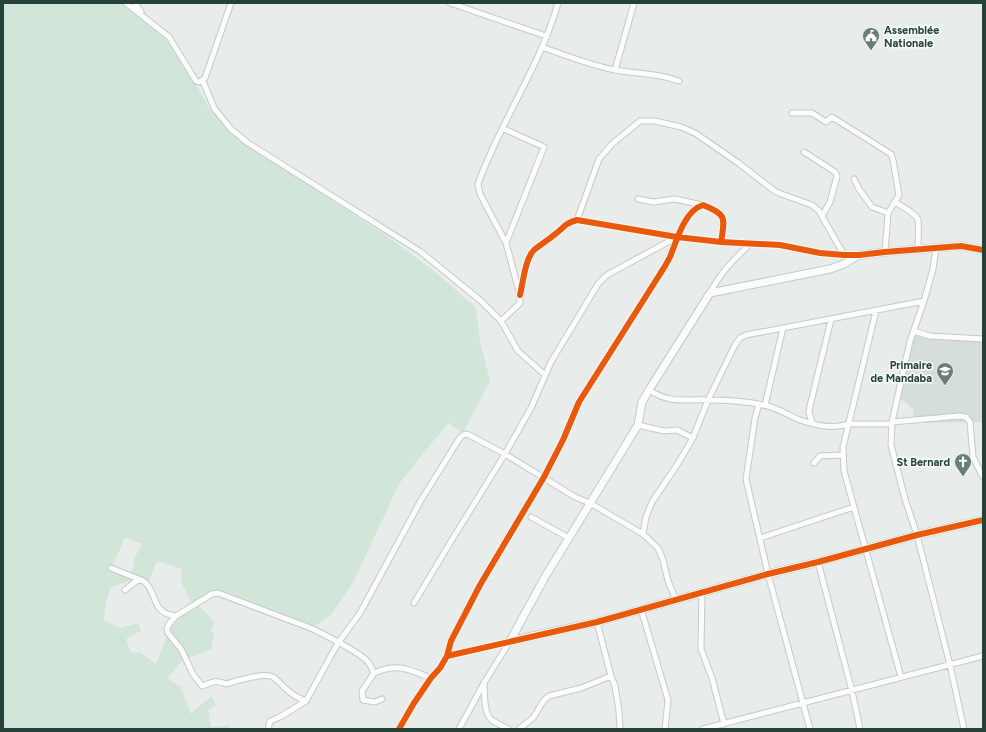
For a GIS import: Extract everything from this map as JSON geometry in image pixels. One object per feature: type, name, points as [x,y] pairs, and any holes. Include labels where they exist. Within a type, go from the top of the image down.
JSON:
[{"type":"street","points":[[126,3],[169,37],[196,81],[199,82],[206,78],[230,3]]},
{"type":"street","points":[[135,3],[144,17]]},
{"type":"street","points":[[450,3],[546,36]]},
{"type":"street","points":[[520,295],[506,243],[480,194],[478,184],[502,128],[542,47],[558,3]]},
{"type":"street","points":[[615,70],[634,3]]},
{"type":"street","points":[[542,47],[583,62],[615,70],[666,77],[679,81]]},
{"type":"street","points":[[203,81],[214,108],[231,129],[248,143],[421,252],[481,301],[501,321],[518,351],[545,375]]},
{"type":"street","points":[[792,113],[812,113],[826,122],[832,118],[891,154],[899,195],[888,213],[885,252]]},
{"type":"street","points":[[577,220],[599,159],[612,144],[640,121],[656,121],[681,127],[695,133],[738,162],[776,192],[812,205],[819,211],[844,255]]},
{"type":"street","points":[[502,128],[544,146],[506,243]]},
{"type":"street","points":[[804,152],[835,172],[838,176],[830,202],[822,216]]},
{"type":"street","points":[[854,179],[872,208],[888,213]]},
{"type":"street","points":[[638,199],[653,202],[675,198],[703,205],[717,211],[723,218],[724,222],[721,242]]},
{"type":"street","points":[[895,202],[918,218],[918,249]]},
{"type":"street","points":[[399,729],[414,703],[447,656],[452,641],[480,585],[544,477],[563,440],[579,402],[669,259],[677,237],[690,213],[696,207],[703,205]]},
{"type":"street","points":[[501,321],[520,303],[520,295],[526,265],[534,250],[556,234],[566,223],[577,220],[677,237],[721,242],[780,245],[844,255],[961,246],[983,250]]},
{"type":"street","points":[[414,603],[452,538],[505,454],[531,408],[551,362],[602,279],[606,275],[677,237]]},
{"type":"street","points":[[459,729],[545,577],[638,425],[642,402],[649,390],[710,294],[718,278],[728,265],[752,243]]},
{"type":"street","points":[[936,248],[933,269],[910,341],[892,423],[891,450],[905,500],[917,535],[950,666],[964,729]]},
{"type":"street","points":[[710,294],[830,269],[844,264],[859,255]]},
{"type":"street","points":[[644,534],[646,517],[652,502],[677,466],[693,438],[708,400],[734,345],[740,338],[746,335],[831,320],[924,301]]},
{"type":"street","points":[[876,311],[843,447],[844,471],[901,677]]},
{"type":"street","points":[[812,422],[809,412],[810,406],[831,320]]},
{"type":"street","points":[[765,405],[783,328]]},
{"type":"street","points":[[914,331],[930,336],[983,340]]},
{"type":"street","points":[[649,390],[660,397],[678,400],[708,400],[765,405],[776,408],[800,420],[829,426],[892,423],[959,416],[966,417],[970,422],[973,457],[983,477]]},
{"type":"street","points":[[759,404],[755,418],[746,479],[768,574],[810,729]]},
{"type":"street","points":[[638,425],[664,431],[677,430],[693,438]]},
{"type":"street","points":[[268,729],[270,721],[280,717],[306,701],[338,643],[360,613],[420,502],[459,439],[463,435],[467,434],[505,454],[575,497],[590,503],[644,534],[658,548],[668,581],[676,600]]},
{"type":"street","points":[[814,463],[820,456],[843,455]]},
{"type":"street","points":[[760,538],[854,507]]},
{"type":"street","points":[[531,517],[569,538]]},
{"type":"street","points":[[447,656],[597,622],[768,574],[917,535],[983,520]]},
{"type":"street","points":[[818,562],[852,691],[860,729]]},
{"type":"street","points":[[111,568],[142,580],[150,589],[157,606],[170,615],[176,616]]},
{"type":"street","points":[[125,590],[136,581],[142,580]]},
{"type":"street","points":[[702,592],[701,649],[712,678],[724,724]]},
{"type":"street","points":[[306,701],[296,697],[273,677],[268,676],[251,678],[226,684],[219,680],[214,680],[202,686],[193,674],[181,649],[168,633],[167,629],[169,624],[176,616],[212,594],[218,593],[313,629],[364,658],[369,663],[374,673]]},
{"type":"street","points":[[642,609],[668,700],[665,729]]},
{"type":"street","points":[[597,622],[615,686],[620,729]]},
{"type":"street","points":[[703,729],[803,704],[901,677],[950,666],[983,656]]},
{"type":"street","points":[[382,699],[375,702],[363,700],[362,691],[374,673],[386,668],[405,668],[431,678]]},
{"type":"street","points":[[519,729],[533,718],[548,696],[581,688],[611,676]]},
{"type":"street","points":[[484,683],[486,709],[488,714],[492,721],[508,729]]},
{"type":"shaded area","points":[[910,332],[933,338],[983,342],[983,422],[914,423],[913,409],[896,394]]},
{"type":"green space","points":[[3,3],[127,3],[169,37],[210,109],[228,129],[253,149],[382,233],[432,269],[476,308],[480,341],[490,381],[463,433],[448,423],[399,484],[354,581],[331,615],[307,631],[212,592],[192,604],[181,582],[182,569],[157,561],[149,581],[131,574],[135,562],[133,561],[142,544],[125,537],[111,570],[136,579],[111,587],[106,603],[104,620],[120,628],[138,623],[141,631],[126,639],[131,653],[140,652],[156,664],[174,619],[198,605],[215,622],[211,631],[214,633],[211,649],[182,661],[168,678],[181,688],[191,713],[212,696],[216,705],[208,710],[211,727],[230,725],[228,729],[3,729]]},
{"type":"cycle path","points":[[399,729],[414,703],[447,656],[451,641],[480,585],[544,477],[563,440],[579,402],[664,268],[682,227],[696,208],[703,205],[716,211],[720,215],[723,222],[721,242]]},
{"type":"cycle path","points":[[520,295],[526,265],[534,250],[566,224],[577,220],[677,237],[721,242],[780,245],[820,253],[844,255],[961,246],[983,250]]},
{"type":"cycle path","points":[[447,656],[597,622],[768,574],[917,535],[983,520]]},
{"type":"place","name":"Assemblée Nationale","points":[[871,51]]},
{"type":"place","name":"Primaire de Mandaba","points":[[945,386]]},
{"type":"place","name":"St Bernard","points":[[963,477]]}]
